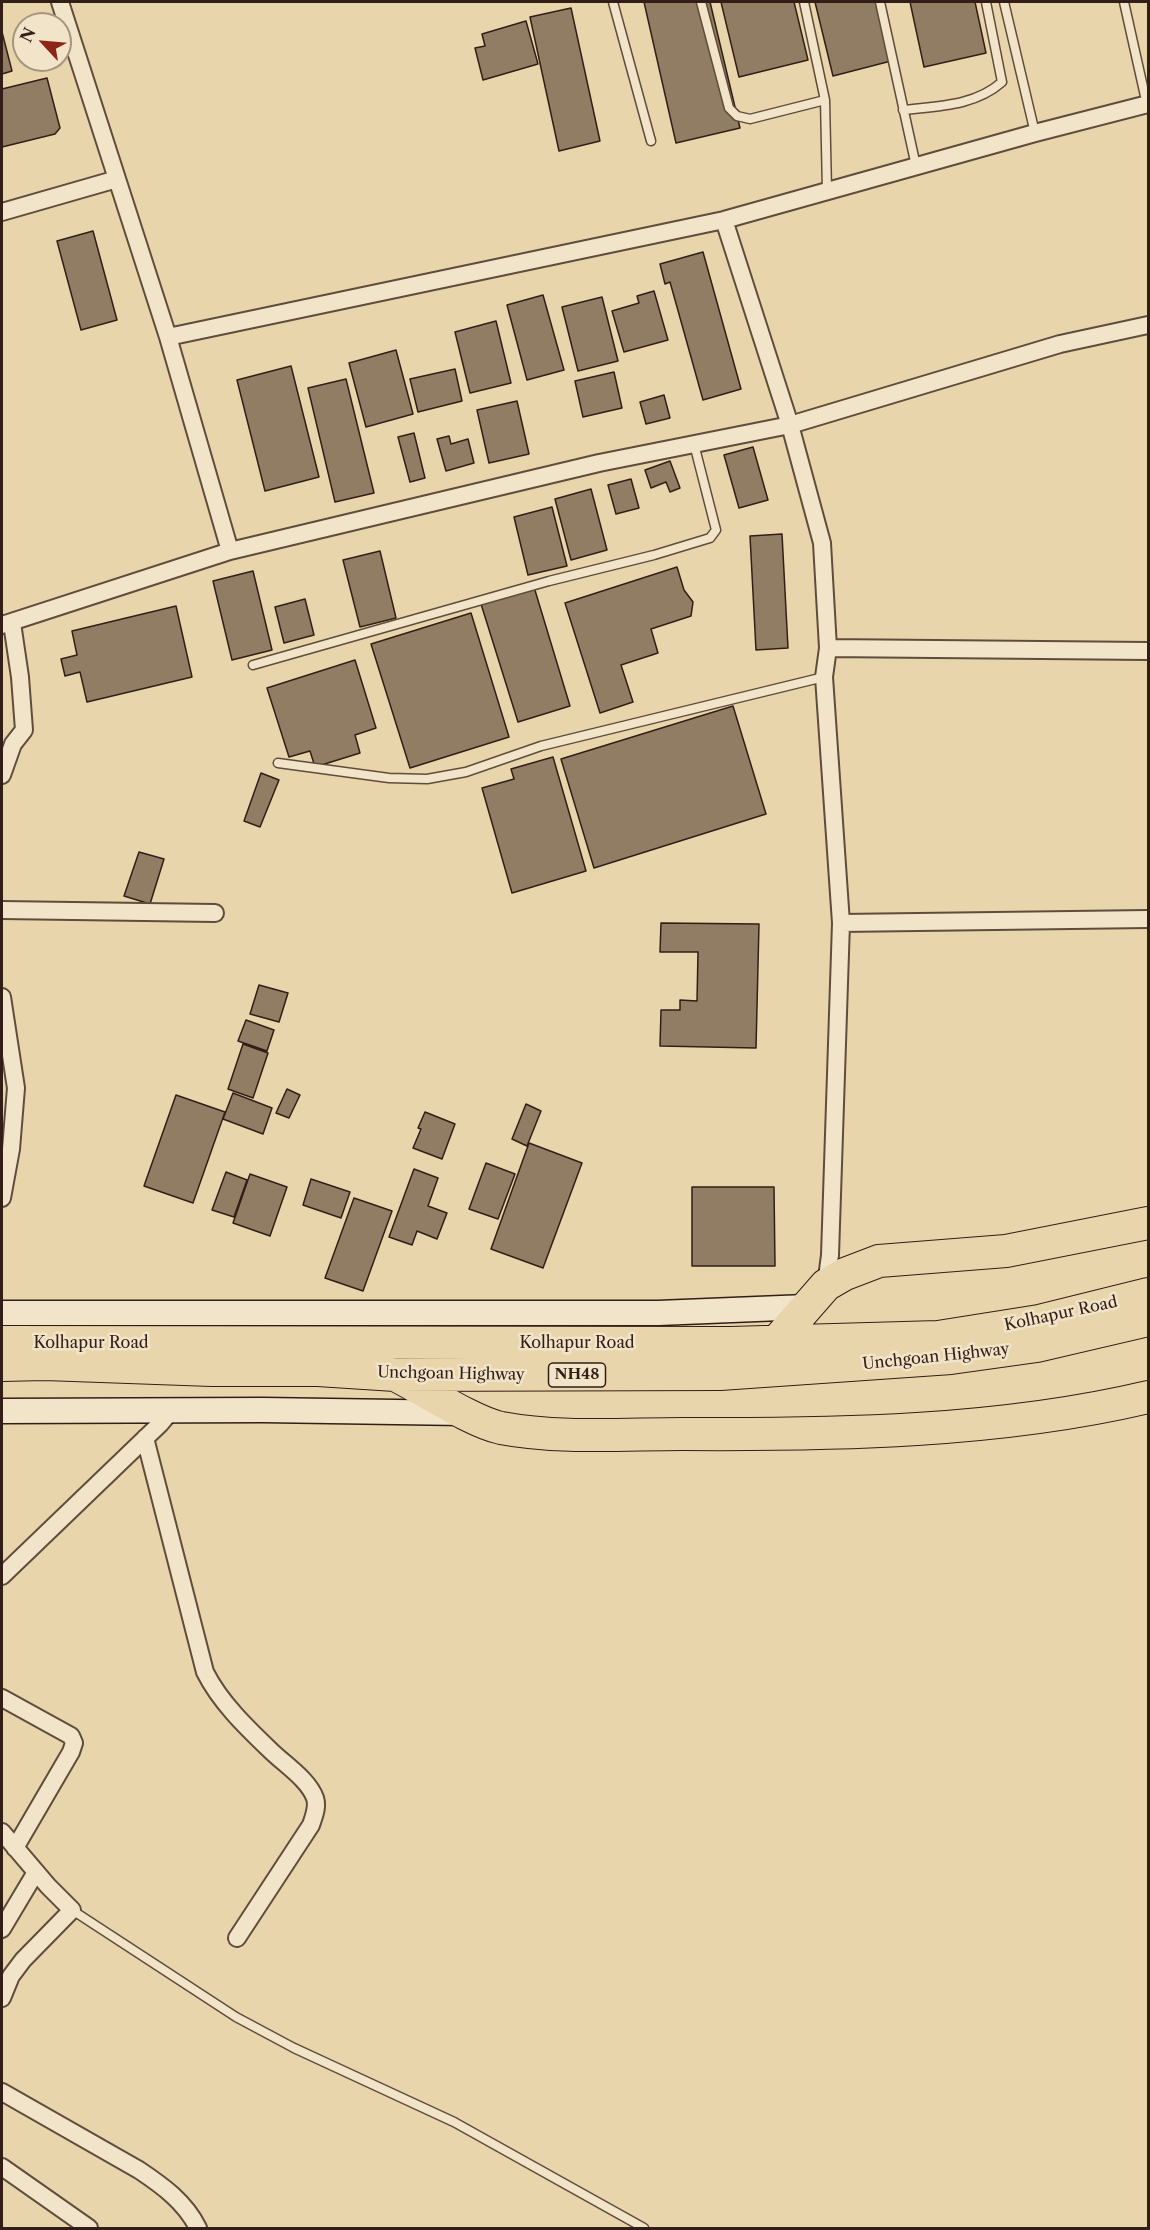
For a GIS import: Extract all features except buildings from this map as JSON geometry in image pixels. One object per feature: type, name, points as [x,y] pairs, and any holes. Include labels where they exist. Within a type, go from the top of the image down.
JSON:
[{"type":"highway","points":[[777,1341],[816,1296],[844,1274],[879,1261],[1006,1251],[1149,1223]]},
{"type":"highway","name":"Kolhapur Road","points":[[2,1342],[730,1343],[938,1337],[1039,1321],[1149,1294]]},
{"type":"highway","name":"Unchgoan Highway","points":[[2,1365],[318,1370],[395,1375],[720,1374],[940,1359],[1037,1346],[1149,1320]]},
{"type":"highway","points":[[395,1375],[466,1413],[498,1427],[532,1432],[592,1434],[789,1434],[957,1425],[1097,1409],[1149,1397]]},
{"type":"street","points":[[60,2],[168,337],[230,551]]},
{"type":"street","points":[[168,337],[724,220],[1035,133],[1148,104]]},
{"type":"street","points":[[2,212],[117,179]]},
{"type":"street","points":[[2,1313],[647,1314],[816,1296],[830,1255],[841,923],[824,677],[828,648],[822,543],[790,425],[724,220]]},
{"type":"street","points":[[2,775],[13,744],[24,730],[20,677],[7,624],[230,551],[598,463],[790,425],[1060,344],[1149,325]]},
{"type":"street","points":[[828,648],[1149,651]]},
{"type":"street","points":[[2,910],[215,913]]},
{"type":"street","points":[[841,923],[1149,919]]},
{"type":"street","points":[[2,997],[16,1088],[11,1149],[2,1198]]},
{"type":"street","points":[[2,1411],[263,1410],[466,1413]]},
{"type":"street","points":[[2,1576],[171,1411]]},
{"type":"street","points":[[145,1438],[205,1671],[214,1689],[253,1734],[308,1786],[315,1799],[316,1813],[311,1825],[237,1938]]},
{"type":"street","points":[[2,1698],[71,1736],[74,1743],[15,1848]]},
{"type":"street","points":[[2,1832],[72,1910],[23,1960],[11,1976],[2,1998]]},
{"type":"street","points":[[2,1929],[36,1872]]},
{"type":"street","points":[[2,2092],[152,2179],[182,2204],[198,2229]]},
{"type":"street","points":[[2,2167],[79,2226]]},
{"type":"lane","points":[[613,2],[651,141]]},
{"type":"lane","points":[[701,2],[729,108],[737,116],[750,119],[825,100]]},
{"type":"lane","points":[[804,2],[825,100],[827,191]]},
{"type":"lane","points":[[880,2],[916,166]]},
{"type":"lane","points":[[903,110],[958,104],[992,90],[1002,82],[986,2]]},
{"type":"lane","points":[[1004,2],[1035,133]]},
{"type":"lane","points":[[1124,2],[1148,104]]},
{"type":"lane","points":[[253,665],[710,538],[716,530],[694,444]]},
{"type":"lane","points":[[278,763],[389,778],[427,779],[466,772],[541,746],[824,677]]},
{"type":"lane","points":[[72,1910],[236,2017],[294,2048],[454,2122],[644,2229]]}]
